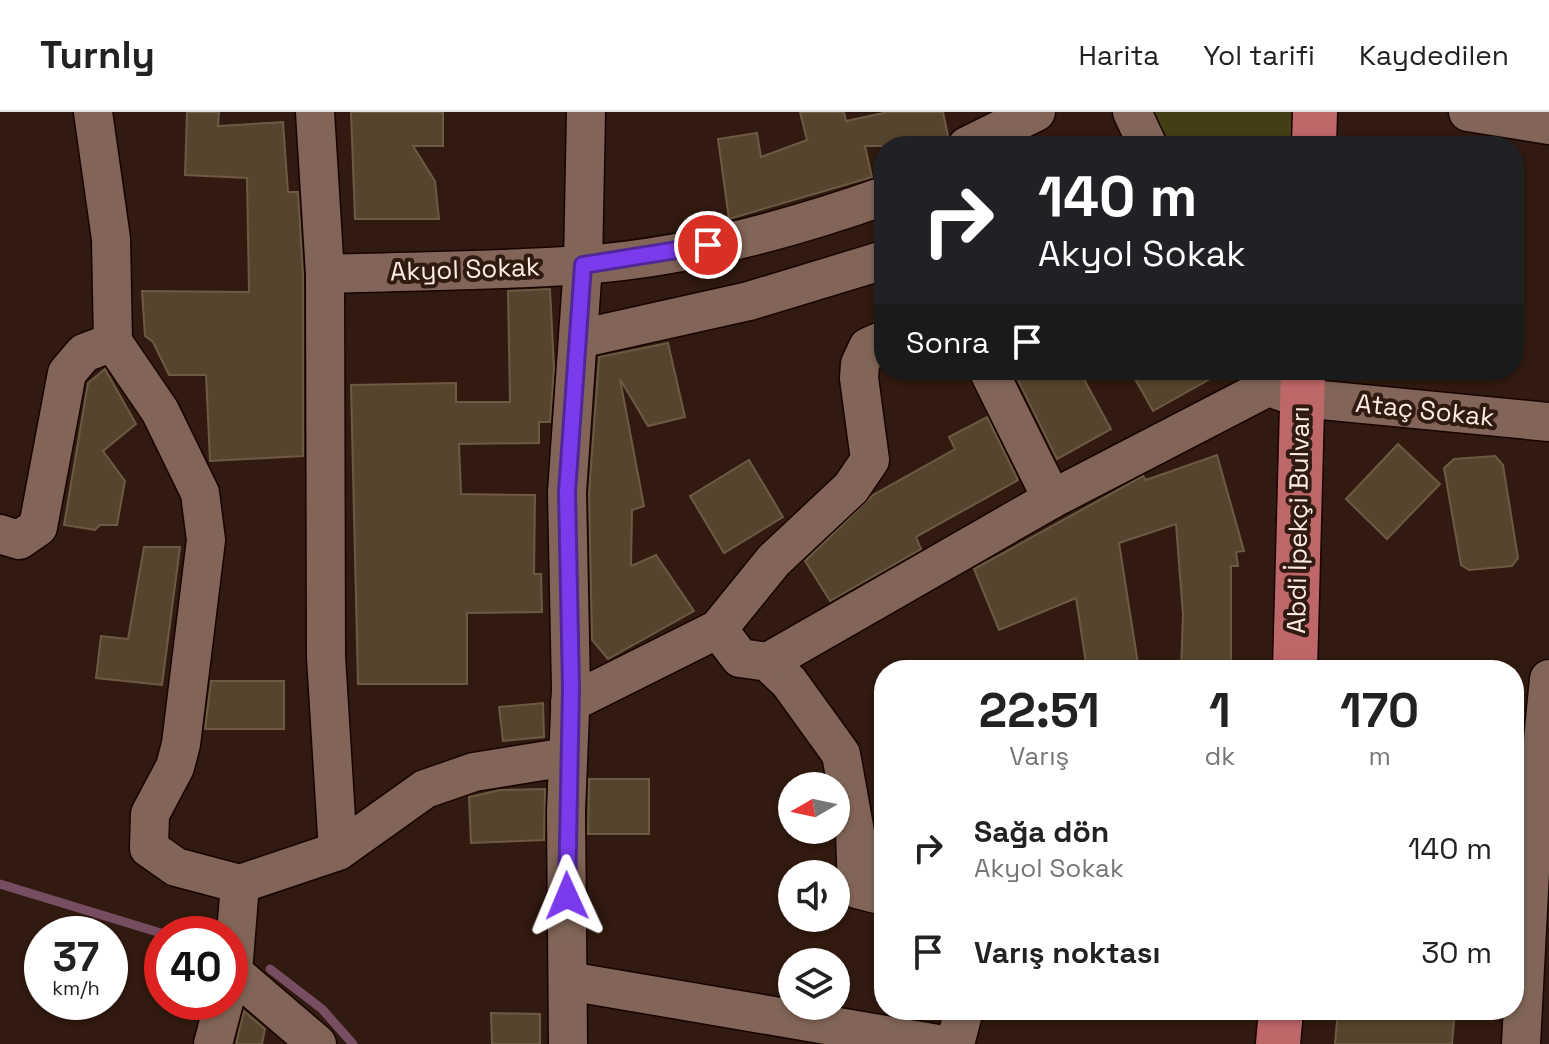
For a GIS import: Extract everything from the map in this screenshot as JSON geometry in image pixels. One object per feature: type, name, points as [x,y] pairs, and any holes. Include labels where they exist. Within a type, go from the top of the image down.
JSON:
[{"type":"main road","points":[[1314,136],[1315,112]]},
{"type":"main road","name":"Abdi İpekçi Bulvarı","points":[[1283,381],[1295,660]]},
{"type":"main road","points":[[1278,1044],[1280,1020]]},
{"type":"street","points":[[93,112],[111,239],[113,342],[160,411],[200,493],[206,540],[181,744],[175,767],[150,814],[149,848],[176,867],[240,884],[338,851],[425,789],[474,772],[567,757]]},
{"type":"street","points":[[315,112],[325,274],[326,657],[338,851]]},
{"type":"street","points":[[568,1044],[567,757],[570,703],[567,492],[583,265],[586,112]]},
{"type":"street","points":[[989,136],[1036,112]]},
{"type":"street","points":[[1132,112],[1143,136]]},
{"type":"street","points":[[1468,112],[1549,125]]},
{"type":"street","name":"Akyol Sokak","points":[[325,274],[583,265],[681,251],[799,224],[874,199]]},
{"type":"street","points":[[579,339],[749,301],[874,263]]},
{"type":"street","points":[[0,534],[19,540],[38,527],[67,373],[84,353],[113,342]]},
{"type":"street","points":[[570,703],[718,629],[774,560],[851,488],[870,460],[860,364],[868,347],[874,344]]},
{"type":"street","points":[[993,380],[1052,499]]},
{"type":"street","points":[[768,662],[1052,499],[1283,381]]},
{"type":"street","name":"Ataç Sokak","points":[[1283,381],[1549,422]]},
{"type":"street","points":[[718,629],[740,658],[768,662],[789,682],[841,754],[855,832],[857,889],[874,893]]},
{"type":"street","points":[[1524,858],[1549,679]]},
{"type":"street","points":[[237,916],[240,884]]},
{"type":"street","points":[[568,981],[938,1044]]},
{"type":"street","points":[[248,998],[317,1044]]},
{"type":"street","points":[[213,1044],[220,1020]]},
{"type":"street","points":[[955,1044],[961,1020]]},
{"type":"street","points":[[1521,1020],[1521,1044]]},
{"type":"shaded area","points":[[1154,112],[1300,112],[1299,136],[1164,136]]},
{"type":"building","points":[[187,112],[219,112],[218,126],[283,122],[288,192],[298,192],[303,275],[303,456],[210,461],[206,375],[169,375],[153,342],[145,336],[142,291],[249,292],[247,178],[185,175]]},
{"type":"building","points":[[351,112],[443,112],[443,146],[413,146],[435,181],[439,219],[355,219]]},
{"type":"building","points":[[800,112],[844,112],[846,121],[888,112],[943,112],[948,136],[874,136],[874,146],[865,146],[872,177],[729,219],[718,139],[757,133],[761,157],[807,140]]},
{"type":"building","points":[[550,289],[554,368],[550,422],[539,422],[539,443],[459,444],[461,494],[535,495],[534,574],[541,574],[542,612],[467,613],[467,684],[358,684],[351,385],[456,383],[456,402],[510,402],[508,291]]},
{"type":"building","points":[[668,343],[685,417],[648,426],[620,379],[644,506],[632,510],[631,566],[656,555],[694,611],[608,659],[592,640],[589,493],[599,357]]},
{"type":"building","points":[[105,369],[136,424],[103,451],[125,481],[117,525],[100,525],[95,530],[64,525],[88,383]]},
{"type":"building","points":[[1018,380],[1084,380],[1111,429],[1057,459]]},
{"type":"building","points":[[1136,380],[1208,380],[1153,411]]},
{"type":"building","points":[[987,417],[1018,480],[916,537],[921,549],[830,601],[805,561],[873,495],[955,449],[949,437]]},
{"type":"building","points":[[1398,444],[1440,484],[1387,539],[1346,499]]},
{"type":"building","points":[[1217,455],[1244,551],[1236,552],[1238,566],[1231,566],[1231,660],[1181,660],[1183,615],[1176,524],[1119,543],[1137,660],[1085,660],[1076,598],[999,630],[974,569],[1143,476],[1146,480]]},
{"type":"building","points":[[1495,456],[1503,465],[1518,558],[1512,566],[1469,570],[1461,565],[1444,468],[1454,459]]},
{"type":"building","points":[[749,460],[783,517],[724,553],[690,496]]},
{"type":"building","points":[[144,547],[180,547],[162,685],[96,678],[101,636],[128,639]]},
{"type":"building","points":[[211,681],[284,681],[284,729],[205,729]]},
{"type":"building","points":[[543,703],[544,737],[503,741],[499,707]]},
{"type":"building","points":[[589,779],[649,779],[649,834],[588,834]]},
{"type":"building","points":[[545,789],[544,840],[471,843],[469,797],[500,790]]},
{"type":"building","points":[[491,1013],[540,1014],[540,1044],[492,1044]]},
{"type":"building","points":[[248,1014],[265,1029],[262,1044],[236,1044],[242,1020],[248,1020]]},
{"type":"building","points":[[1337,1020],[1454,1020],[1452,1044],[1335,1044]]},
{"type":"waterway","points":[[0,884],[144,928]]},
{"type":"waterway","points":[[270,969],[322,1009],[353,1044]]},
{"type":"route","points":[[567,896],[567,757],[571,688],[567,492],[583,265],[708,245]]}]
